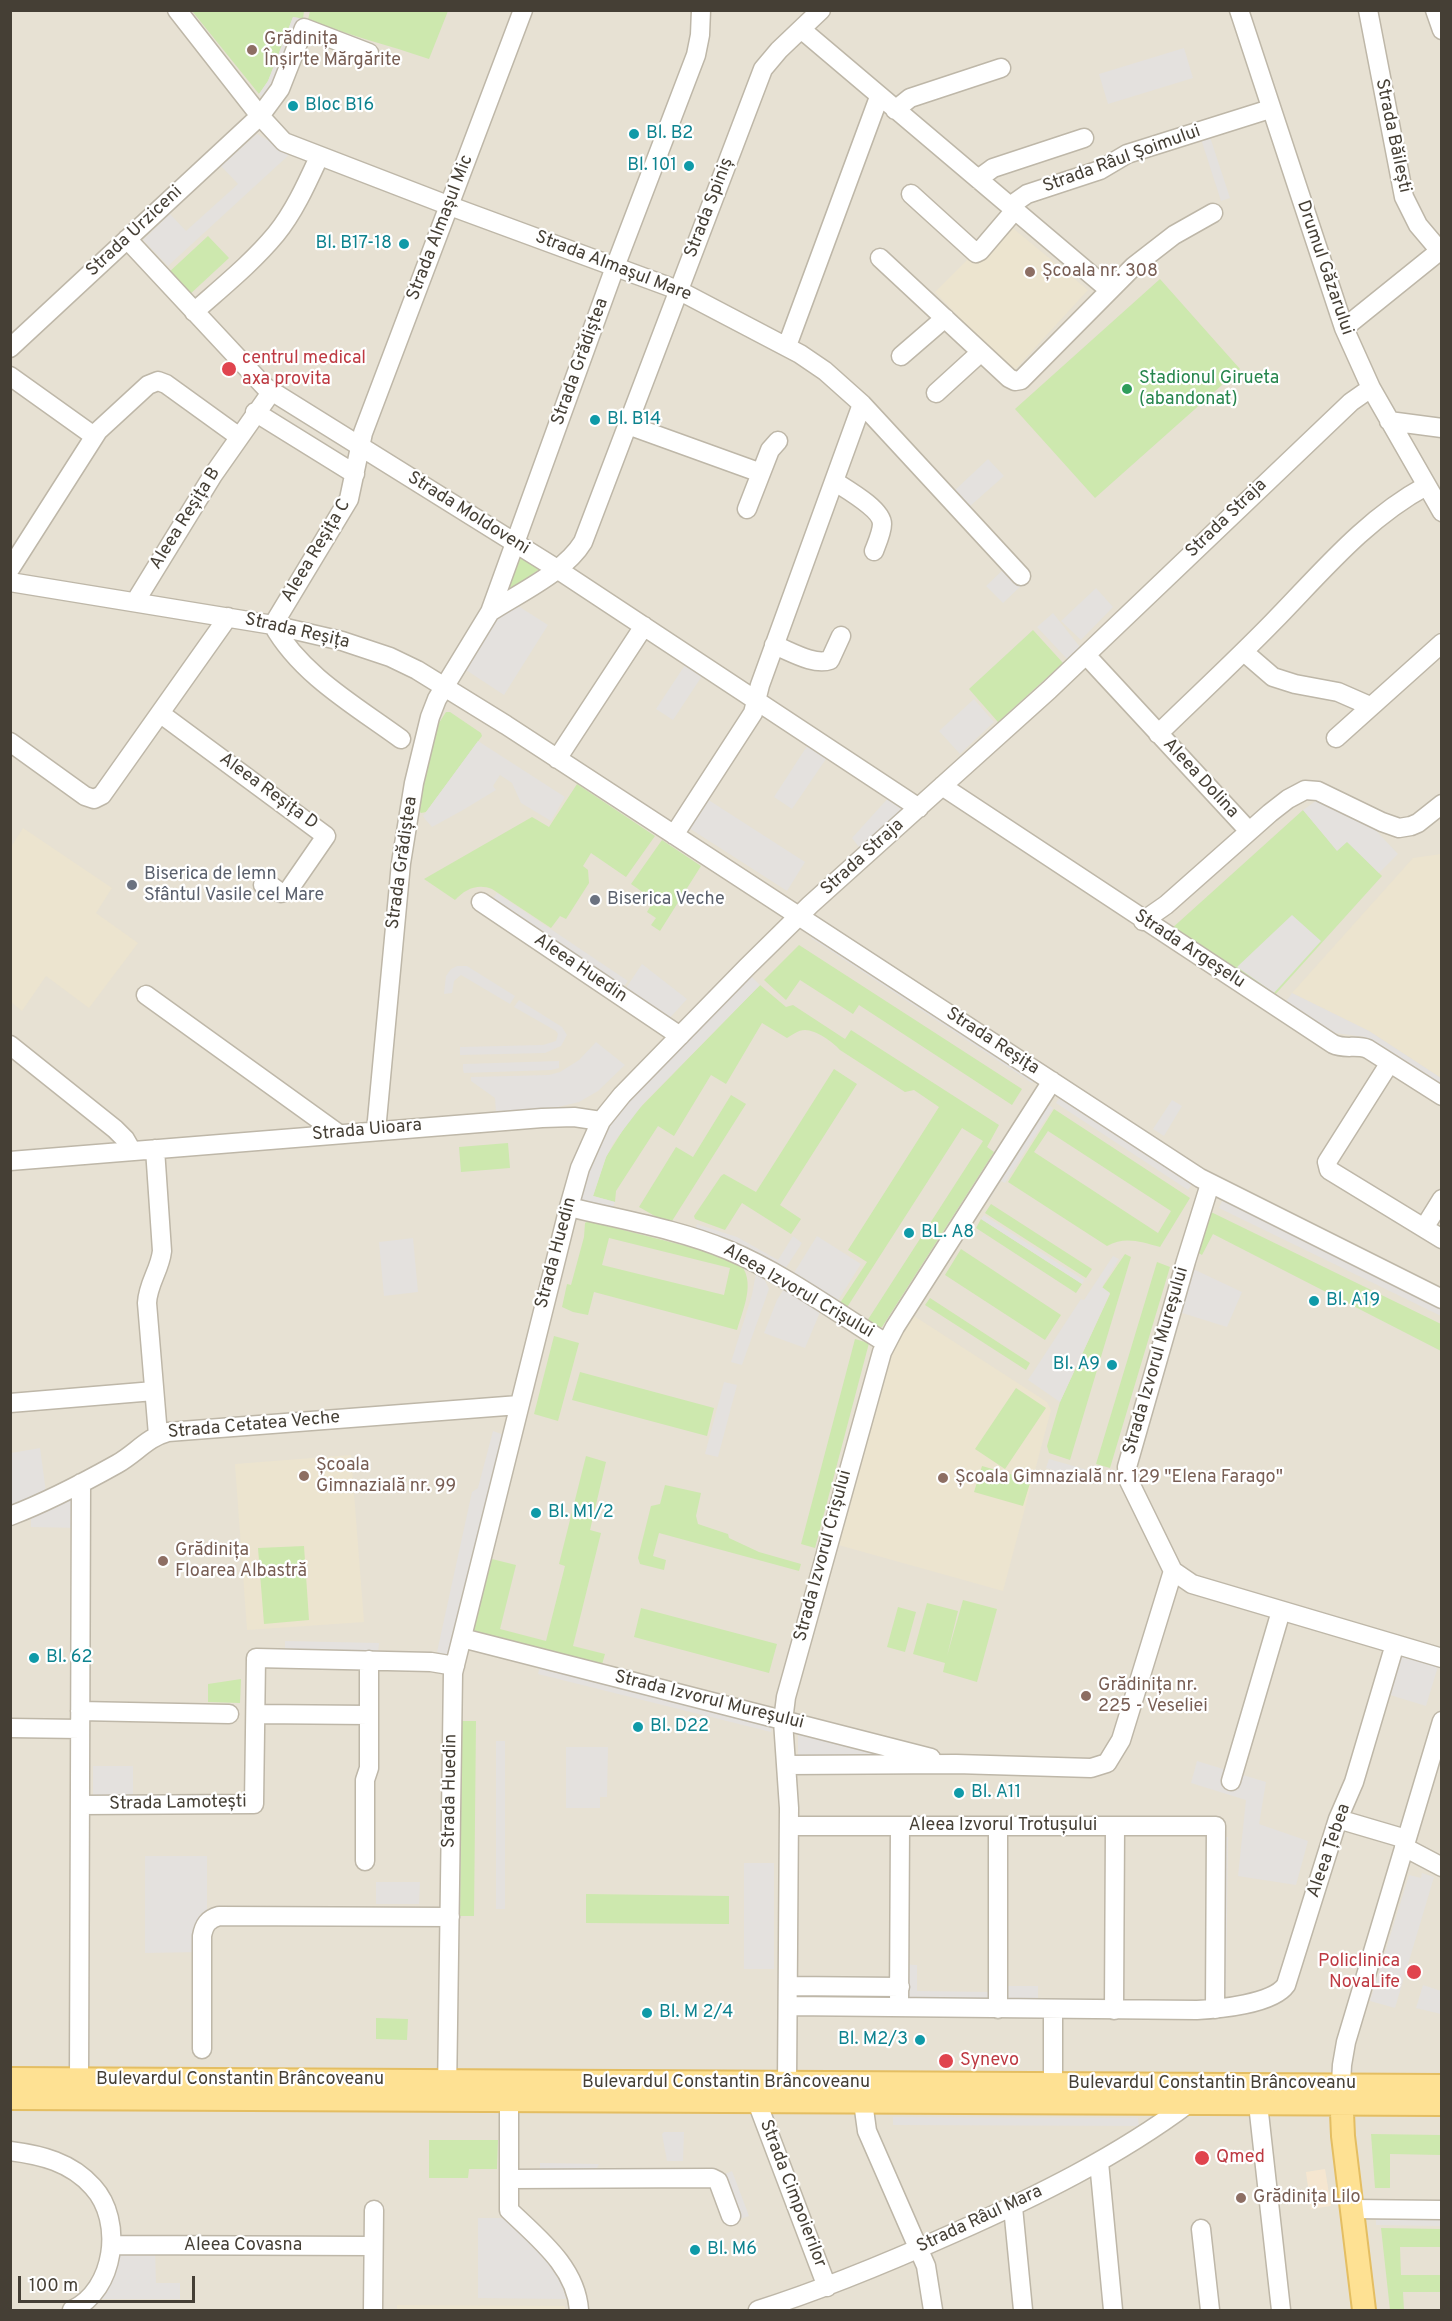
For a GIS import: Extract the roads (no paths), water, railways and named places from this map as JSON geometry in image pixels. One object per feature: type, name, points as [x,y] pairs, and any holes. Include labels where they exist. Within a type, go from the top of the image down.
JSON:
[{"type":"main road","name":"Bulevardul Constantin Brâncoveanu","points":[[10,2079],[79,2079],[448,2091],[509,2100],[756,2102],[1258,2104],[1442,2085]]},
{"type":"main road","name":"Bulevardul Constantin Brâncoveanu","points":[[10,2098],[787,2083],[1053,2084],[1341,2094],[1442,2104]]},
{"type":"main road","points":[[1341,2094],[1365,2310]]},
{"type":"street","name":"Strada Almașul Mare","points":[[177,10],[260,116],[284,142],[678,290],[787,346],[825,372],[862,404],[1022,576]]},
{"type":"street","name":"Strada Almașul Mic","points":[[359,445],[523,10]]},
{"type":"street","name":"Strada Grădiștea","points":[[376,1131],[404,842],[414,783],[428,724],[435,704],[490,612],[615,267],[696,55],[701,10]]},
{"type":"street","name":"Strada Spiniș","points":[[557,570],[576,553],[583,542],[763,69],[779,50],[821,10]]},
{"type":"street","name":"Drumul Găzarului","points":[[1239,10],[1344,328],[1371,388],[1442,512]]},
{"type":"street","name":"Strada Băilești","points":[[1368,10],[1404,197],[1418,225],[1441,250]]},
{"type":"street","points":[[1435,10],[1442,30]]},
{"type":"street","name":"Strada Urziceni","points":[[10,348],[260,116],[280,88],[304,28],[369,53]]},
{"type":"street","points":[[801,29],[1108,289]]},
{"type":"street","points":[[895,110],[910,98],[1001,68]]},
{"type":"street","points":[[787,346],[879,97]]},
{"type":"street","name":"Strada Râul Șoimului","points":[[911,195],[976,253],[980,251],[1012,208],[1027,194],[1100,170],[1128,154],[1270,109]]},
{"type":"street","points":[[978,179],[999,165],[1084,138]]},
{"type":"street","points":[[194,312],[276,234],[319,157]]},
{"type":"street","points":[[880,258],[1009,378],[1015,381],[1021,380],[1108,289],[1158,246],[1213,213]]},
{"type":"street","name":"Strada Moldoveni","points":[[127,239],[256,378],[272,391],[644,626],[919,808]]},
{"type":"street","points":[[1344,328],[1441,250]]},
{"type":"street","points":[[901,356],[945,318]]},
{"type":"street","points":[[936,393],[981,352]]},
{"type":"street","points":[[10,376],[96,433]]},
{"type":"street","points":[[10,569],[96,433],[140,391],[158,381],[166,384],[238,436]]},
{"type":"street","name":"Strada Straja","points":[[799,916],[1086,655],[1351,402],[1371,388]]},
{"type":"street","name":"Aleea Reșița B","points":[[135,602],[238,436],[272,391]]},
{"type":"street","points":[[674,835],[753,713],[774,645],[862,404]]},
{"type":"street","name":"Aleea Reșița C","points":[[255,412],[355,474]]},
{"type":"street","points":[[1389,421],[1442,428]]},
{"type":"street","points":[[628,425],[761,473]]},
{"type":"street","points":[[747,509],[770,450],[778,441]]},
{"type":"street","name":"Aleea Reșița C","points":[[273,625],[349,499],[359,445]]},
{"type":"street","points":[[834,480],[866,502],[880,516],[882,525],[874,551]]},
{"type":"street","name":"Aleea Dolina","points":[[1249,831],[1158,734],[1244,652],[1372,522],[1426,486]]},
{"type":"street","name":"Strada Grădiștea","points":[[490,612],[557,570]]},
{"type":"street","name":"Strada Reșița","points":[[10,582],[273,625],[324,636],[373,651],[404,664],[445,686],[1210,1184],[1442,1299]]},
{"type":"street","points":[[10,742],[85,796],[94,799],[102,795],[228,617]]},
{"type":"street","points":[[273,625],[284,644],[304,665],[401,739]]},
{"type":"street","points":[[557,759],[644,626]]},
{"type":"street","points":[[774,645],[825,662],[830,660],[841,636]]},
{"type":"street","points":[[1336,738],[1442,643]]},
{"type":"street","points":[[1244,652],[1273,677],[1295,684],[1338,692],[1371,706]]},
{"type":"street","points":[[1086,655],[1158,734]]},
{"type":"street","name":"Aleea Reșița D","points":[[161,714],[326,836],[285,893],[281,893],[270,885],[263,885]]},
{"type":"street","name":"Strada Argeșelu","points":[[942,786],[1143,921],[1333,1044],[1342,1047],[1363,1047],[1442,1096]]},
{"type":"street","name":"Aleea Dolina","points":[[1143,921],[1166,905],[1249,831],[1305,790],[1318,791],[1392,826],[1411,826],[1442,804]]},
{"type":"street","name":"Aleea Huedin","points":[[481,902],[680,1036]]},
{"type":"street","name":"Strada Huedin","points":[[448,2091],[455,1666],[569,1207],[583,1161],[601,1121],[622,1095],[799,916]]},
{"type":"street","points":[[146,995],[339,1134]]},
{"type":"street","points":[[10,1045],[115,1130],[125,1139],[132,1151]]},
{"type":"street","points":[[1389,1064],[1327,1162],[1327,1166],[1329,1170],[1442,1239]]},
{"type":"street","name":"Strada Izvorul Crișului","points":[[787,2083],[789,1826],[783,1720],[786,1697],[879,1361],[886,1343],[1052,1081]]},
{"type":"street","name":"Strada Uioara","points":[[10,1161],[558,1117],[601,1121]]},
{"type":"street","points":[[155,1149],[162,1251],[159,1267],[147,1292],[147,1302],[158,1435]]},
{"type":"street","name":"Strada Izvorul Mureșului","points":[[786,1765],[956,1764],[1091,1768],[1107,1763],[1121,1740],[1173,1571],[1128,1479],[1127,1467],[1210,1184]]},
{"type":"street","points":[[1424,1228],[1442,1199]]},
{"type":"street","name":"Aleea Izvorul Crișului","points":[[569,1207],[689,1237],[730,1251],[780,1277],[886,1343]]},
{"type":"street","points":[[10,1403],[154,1391]]},
{"type":"street","name":"Strada Cetatea Veche","points":[[10,1516],[81,1483],[125,1459],[158,1435],[179,1431],[519,1406]]},
{"type":"street","points":[[79,2079],[81,1483]]},
{"type":"street","points":[[1173,1571],[1192,1584],[1442,1658]]},
{"type":"street","points":[[1231,1780],[1281,1611]]},
{"type":"street","name":"Strada Izvorul Mureșului","points":[[462,1638],[956,1764]]},
{"type":"street","name":"Aleea Țebea","points":[[788,2006],[1215,2009],[1275,1996],[1286,1985],[1338,1819],[1354,1782],[1395,1644]]},
{"type":"street","points":[[369,1715],[256,1714],[256,1658],[430,1662],[455,1666]]},
{"type":"street","points":[[365,1861],[365,1780],[369,1768],[369,1660]]},
{"type":"street","points":[[10,1728],[80,1720],[229,1714]]},
{"type":"street","name":"Strada Lamotești","points":[[80,1805],[254,1804],[256,1714]]},
{"type":"street","points":[[1341,2094],[1346,2042],[1442,1720]]},
{"type":"street","points":[[1338,1819],[1405,1843],[1442,1867]]},
{"type":"street","name":"Aleea Izvorul Trotușului","points":[[789,1826],[1216,1826],[1215,2009]]},
{"type":"street","points":[[899,2007],[900,1826]]},
{"type":"street","points":[[998,1826],[998,2009]]},
{"type":"street","points":[[1114,2010],[1115,1826]]},
{"type":"street","points":[[202,2049],[202,1936],[207,1922],[219,1916],[450,1917]]},
{"type":"street","points":[[788,1986],[900,1987]]},
{"type":"street","points":[[1053,2009],[1053,2084]]},
{"type":"street","points":[[509,2100],[509,2210],[545,2245],[564,2268],[576,2294],[579,2310]]},
{"type":"street","name":"Strada Cimpoierilor","points":[[756,2102],[827,2287]]},
{"type":"street","points":[[863,2102],[867,2131],[919,2249],[929,2279],[933,2310]]},
{"type":"street","name":"Strada Râul Mara","points":[[758,2310],[793,2305],[827,2287],[1013,2207],[1098,2162],[1158,2126],[1189,2103]]},
{"type":"street","points":[[1258,2104],[1281,2310]]},
{"type":"street","points":[[10,2151],[34,2154],[69,2167],[94,2188],[102,2203],[109,2223],[112,2245],[109,2263],[98,2287],[84,2302],[72,2310]]},
{"type":"street","points":[[1098,2162],[1113,2310]]},
{"type":"street","points":[[509,2179],[712,2178],[718,2181],[731,2216]]},
{"type":"street","points":[[1013,2207],[1023,2310]]},
{"type":"street","points":[[1352,2209],[1442,2210]]},
{"type":"street","points":[[373,2310],[374,2210]]},
{"type":"street","points":[[1201,2229],[1210,2310]]},
{"type":"street","name":"Aleea Covasna","points":[[112,2245],[374,2246]]},
{"type":"place","name":"Grădinița Înșir'te Mărgărite","points":[[252,50]]},
{"type":"place","name":"Bloc B16","points":[[293,106]]},
{"type":"place","name":"Bl. B2","points":[[634,134]]},
{"type":"place","name":"Bl. 101","points":[[689,166]]},
{"type":"place","name":"Bl. B17-18","points":[[404,244]]},
{"type":"place","name":"Școala nr. 308","points":[[1030,272]]},
{"type":"place","name":"centrul medical axa provita","points":[[229,369]]},
{"type":"place","name":"Stadionul Girueta (abandonat)","points":[[1127,389]]},
{"type":"place","name":"Bl. B14","points":[[595,420]]},
{"type":"place","name":"Biserica de lemn Sfântul Vasile cel Mare","points":[[132,885]]},
{"type":"place","name":"Biserica Veche","points":[[595,900]]},
{"type":"place","name":"BL. A8","points":[[909,1233]]},
{"type":"place","name":"Bl. A19","points":[[1314,1301]]},
{"type":"place","name":"Bl. A9","points":[[1112,1365]]},
{"type":"place","name":"Școala Gimnazială nr. 99","points":[[304,1476]]},
{"type":"place","name":"Școala Gimnazială nr. 129 \"Elena Farago\"","points":[[943,1478]]},
{"type":"place","name":"Bl. M1/2","points":[[536,1513]]},
{"type":"place","name":"Grădinița Floarea Albastră","points":[[163,1561]]},
{"type":"place","name":"Bl. 62","points":[[34,1658]]},
{"type":"place","name":"Grădinița nr. 225 - Veseliei","points":[[1086,1696]]},
{"type":"place","name":"Bl. D22","points":[[638,1727]]},
{"type":"place","name":"Bl. A11","points":[[959,1793]]},
{"type":"place","name":"Policlinica NovaLife","points":[[1414,1972]]},
{"type":"place","name":"Bl. M 2/4","points":[[647,2013]]},
{"type":"place","name":"Bl. M2/3","points":[[920,2040]]},
{"type":"place","name":"Synevo","points":[[946,2061]]},
{"type":"place","name":"Qmed","points":[[1202,2158]]},
{"type":"place","name":"Grădinița Lilo","points":[[1241,2198]]},
{"type":"place","name":"Bl. M6","points":[[695,2250]]}]
